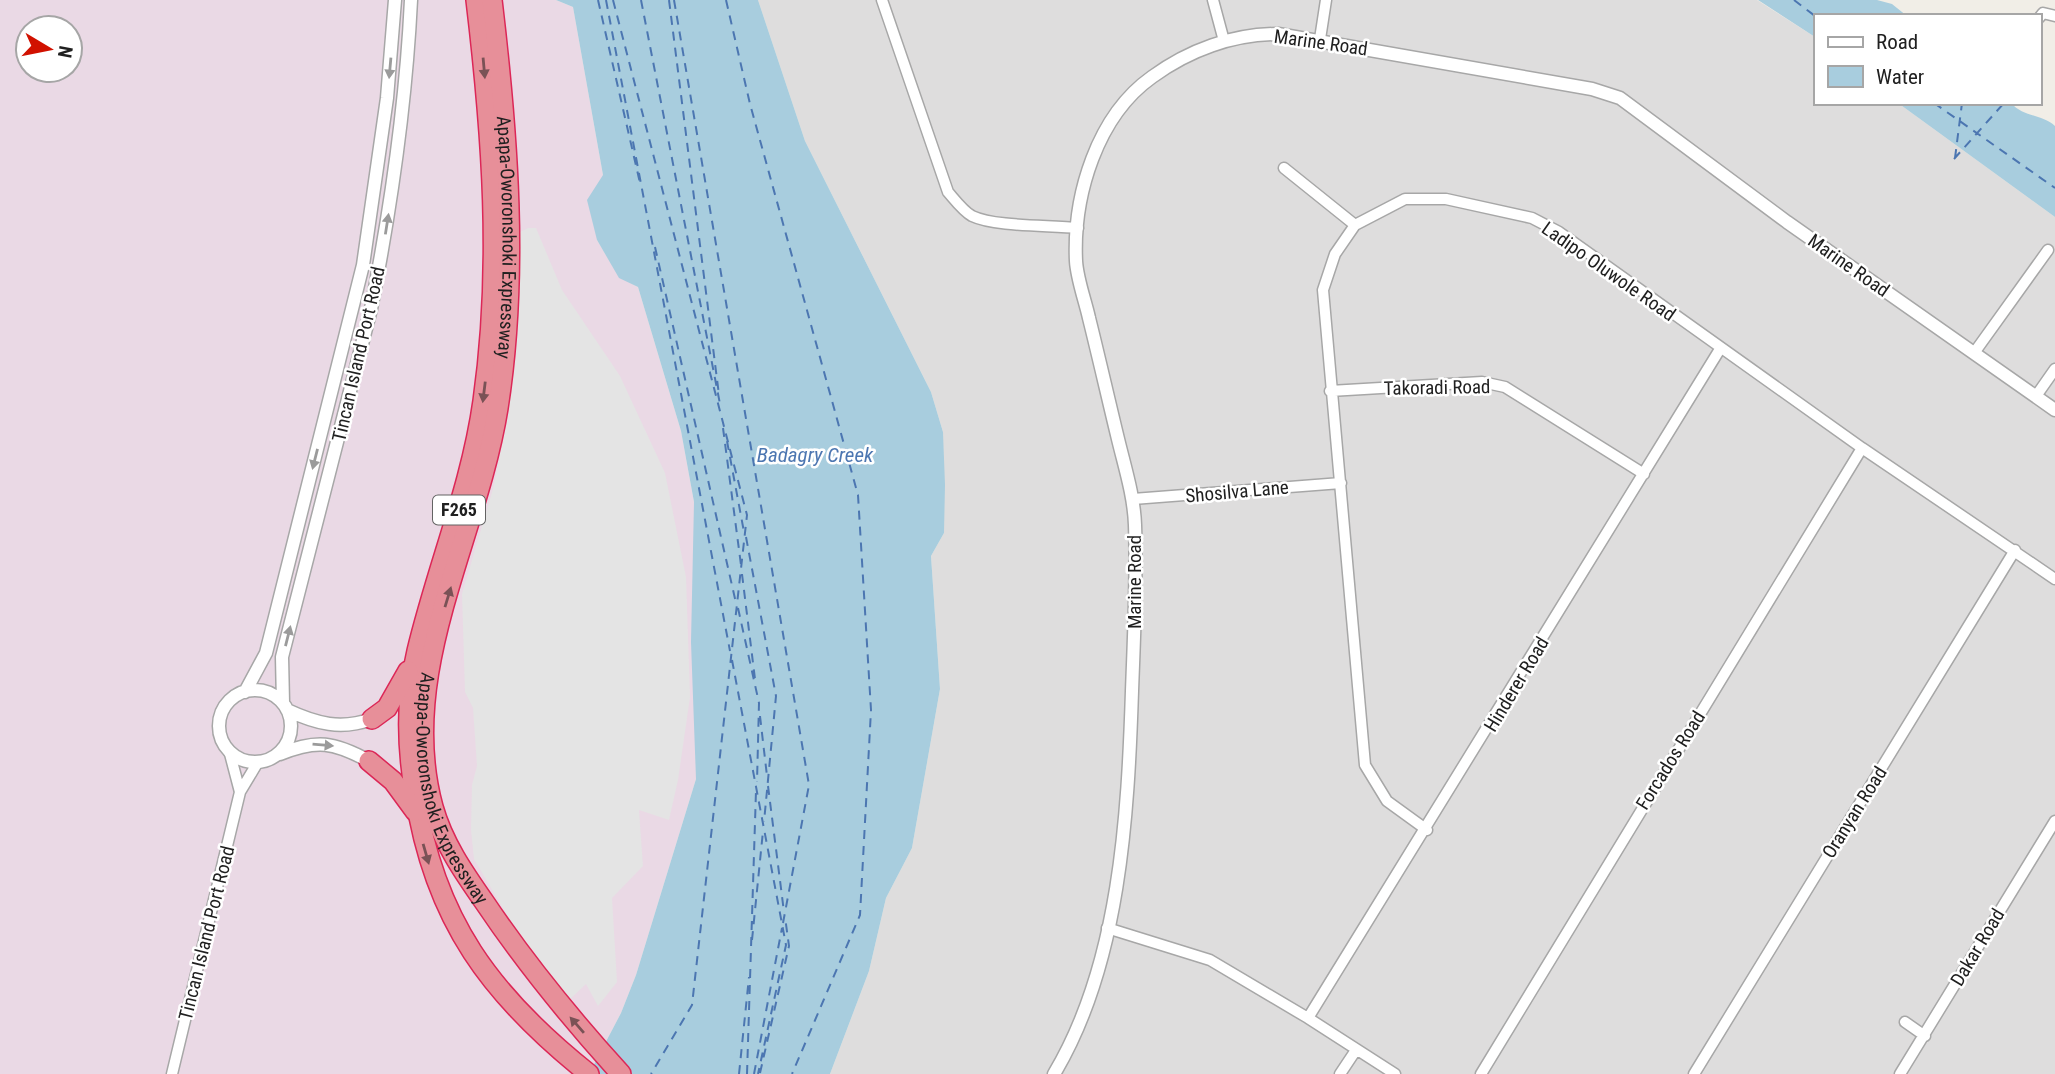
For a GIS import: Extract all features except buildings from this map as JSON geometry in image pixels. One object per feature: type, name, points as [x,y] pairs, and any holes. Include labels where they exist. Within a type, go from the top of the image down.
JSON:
[{"type":"highway","name":"Apapa-Oworonshoki Expressway","points":[[476,0],[491,155],[495,236],[489,352],[470,474],[416,655],[410,701],[410,740],[424,847],[438,890],[468,948],[504,994],[542,1035],[589,1074]]},
{"type":"highway","name":"Apapa-Oworonshoki Expressway","points":[[492,0],[508,172],[509,233],[504,352],[498,408],[483,482],[429,664],[425,697],[424,759],[433,810],[443,836],[479,895],[536,974],[621,1074]]},
{"type":"highway","points":[[372,719],[387,708],[397,694],[416,655]]},
{"type":"highway","points":[[369,761],[393,781],[418,816]]},
{"type":"street","name":"Tincan Island Port Road","points":[[245,692],[266,653],[355,304],[386,111],[395,0]]},
{"type":"street","name":"Tincan Island Port Road","points":[[285,707],[282,657],[369,320],[382,257],[403,106],[411,0]]},
{"type":"street","points":[[881,0],[948,192],[958,204],[971,216],[987,221],[1078,228]]},
{"type":"street","points":[[1213,0],[1224,41]]},
{"type":"street","points":[[1320,39],[1326,0]]},
{"type":"street","points":[[2045,0],[2041,16],[2055,16]]},
{"type":"street","name":"Marine Road","points":[[1054,1074],[1068,1050],[1107,928],[1124,844],[1136,589],[1133,499],[1076,262],[1078,228],[1097,146],[1120,108],[1139,86],[1166,67],[1224,41],[1259,34],[1320,39],[1592,89],[1620,98],[1776,214],[2055,410]]},
{"type":"street","points":[[1284,168],[1355,225]]},
{"type":"street","name":"Ladipo Oluwole Road","points":[[1427,830],[1387,801],[1365,765],[1323,290],[1335,254],[1355,225],[1405,199],[1427,197],[1532,218],[1559,232],[1720,349],[2055,579]]},
{"type":"street","points":[[1974,353],[2048,250]]},
{"type":"street","name":"Hinderer Road","points":[[1308,1018],[1427,830],[1720,349]]},
{"type":"street","points":[[2036,396],[2055,369]]},
{"type":"street","name":"Takoradi Road","points":[[1331,391],[1482,382],[1506,387],[1644,474]]},
{"type":"street","name":"Forcados Road","points":[[1481,1074],[1862,448]]},
{"type":"street","name":"Shosilva Lane","points":[[1133,499],[1340,482]]},
{"type":"street","name":"Oranyan Road","points":[[1693,1074],[2015,550]]},
{"type":"street","points":[[369,761],[325,743],[305,744],[258,762],[239,758],[229,750],[220,734],[221,716],[230,701],[245,692],[266,692],[285,707],[319,724],[339,726],[372,719]]},
{"type":"street","points":[[276,755],[289,738],[291,724],[285,707]]},
{"type":"street","name":"Tincan Island Port Road","points":[[229,750],[240,792]]},
{"type":"street","name":"Tincan Island Port Road","points":[[172,1074],[240,792],[258,762]]},
{"type":"street","name":"Dakar Road","points":[[1900,1074],[2055,821]]},
{"type":"street","points":[[1107,928],[1210,960],[1395,1074]]},
{"type":"street","points":[[1905,1021],[1925,1036]]},
{"type":"street","points":[[1340,1074],[1356,1050]]},
{"type":"shaded area","points":[[0,0],[556,0],[573,7],[603,175],[597,240],[619,277],[638,287],[681,431],[694,502],[696,779],[636,975],[621,1013],[589,1074],[0,1074]]},
{"type":"shaded area","points":[[758,0],[1757,0],[1814,36],[1814,105],[1901,105],[2055,217],[2055,1074],[830,1074],[869,971],[886,898],[912,848],[940,689],[931,556],[944,533],[943,432],[931,392],[805,141]]},
{"type":"shaded area","points":[[528,228],[536,228],[562,290],[620,376],[665,473],[686,577],[690,697],[678,780],[669,820],[639,810],[643,866],[612,898],[617,982],[598,1006],[586,984],[569,1000],[510,920],[474,859],[471,830],[472,785],[477,766],[473,708],[465,692],[462,594],[493,489],[508,416],[516,327],[518,233]]},
{"type":"water","name":"Badagry Creek","points":[[556,0],[758,0],[805,141],[931,392],[943,432],[944,533],[931,556],[940,689],[912,848],[886,898],[869,971],[830,1074],[589,1074],[621,1013],[636,975],[696,779],[691,642],[694,502],[681,431],[638,287],[619,278],[597,240],[587,200],[603,175],[573,7]]},
{"type":"water","points":[[1758,0],[1877,0],[1892,4],[1904,14],[1814,14],[1814,36]]},
{"type":"water","points":[[1901,105],[2013,105],[2021,111],[2050,122],[2055,126],[2055,217]]},
{"type":"ferry route","points":[[598,0],[640,183]]},
{"type":"ferry route","points":[[606,0],[730,651]]},
{"type":"ferry route","points":[[613,0],[747,515],[692,1005],[651,1074]]},
{"type":"ferry route","points":[[641,0],[720,404]]},
{"type":"ferry route","points":[[669,0],[719,395]]},
{"type":"ferry route","points":[[674,0],[809,785],[783,923]]},
{"type":"ferry route","points":[[726,0],[750,104],[858,495],[871,710],[860,915],[792,1074]]},
{"type":"ferry route","points":[[1794,0],[1814,15]]},
{"type":"ferry route","points":[[1937,105],[2055,188]]},
{"type":"ferry route","points":[[1955,158],[1962,105]]},
{"type":"ferry route","points":[[1954,159],[2002,105]]},
{"type":"ferry route","points":[[655,247],[736,603]]},
{"type":"ferry route","points":[[723,428],[741,565]]},
{"type":"ferry route","points":[[727,441],[744,532]]},
{"type":"ferry route","points":[[746,537],[776,696],[764,822]]},
{"type":"ferry route","points":[[742,574],[755,679]]},
{"type":"ferry route","points":[[738,608],[759,703],[757,782]]},
{"type":"ferry route","points":[[732,660],[786,945],[758,1074]]},
{"type":"ferry route","points":[[760,716],[767,776]]},
{"type":"ferry route","points":[[768,786],[784,912]]},
{"type":"ferry route","points":[[747,1074],[756,791]]},
{"type":"ferry route","points":[[752,940],[763,831]]},
{"type":"ferry route","points":[[760,1073],[789,946],[785,917]]},
{"type":"ferry route","points":[[754,1074],[782,928]]},
{"type":"ferry route","points":[[739,1074],[749,977]]}]
